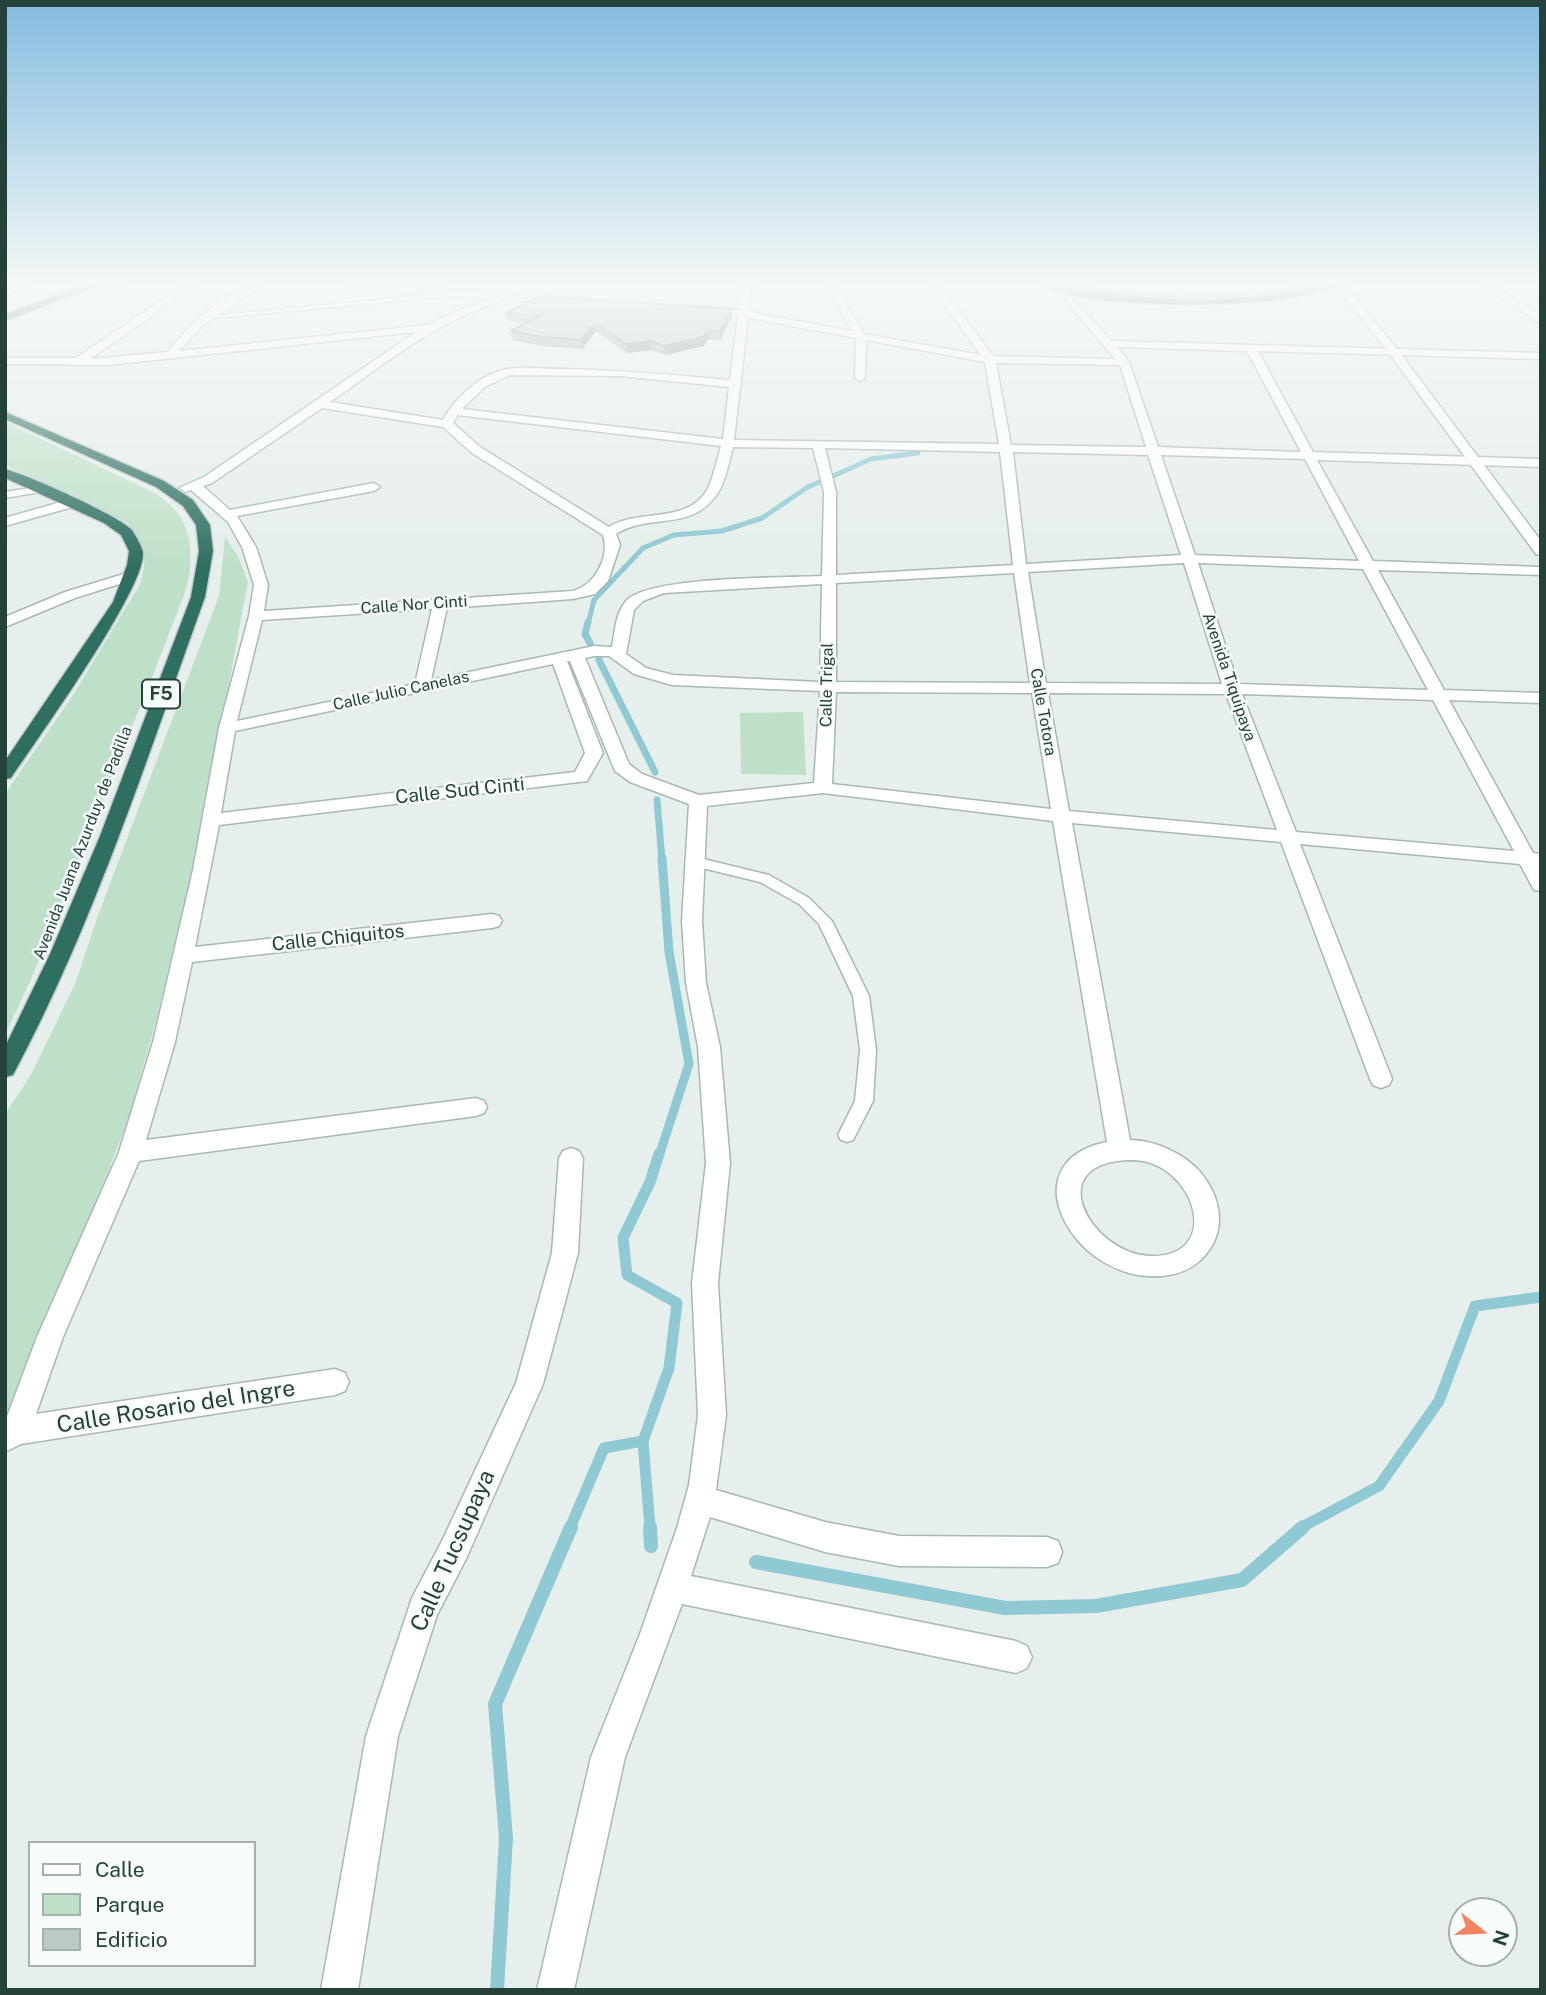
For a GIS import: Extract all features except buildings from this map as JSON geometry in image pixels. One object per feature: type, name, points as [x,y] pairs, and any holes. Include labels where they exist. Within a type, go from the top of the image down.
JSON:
[{"type":"highway","name":"Avenida Juana Azurduy de Padilla","points":[[5,415],[160,484],[188,502],[203,525],[206,551],[198,597],[71,932],[37,1008],[5,1069]]},
{"type":"highway","points":[[5,473],[109,520],[127,533],[136,551],[120,602],[5,774]]},
{"type":"street","points":[[173,492],[208,480],[356,378]]},
{"type":"street","points":[[449,417],[493,378]]},
{"type":"street","points":[[673,378],[735,384]]},
{"type":"street","points":[[449,417],[476,450],[609,533],[636,520],[684,515],[694,511],[713,491],[728,443],[736,378]]},
{"type":"street","name":"Calle Totora","points":[[993,378],[1006,448],[1020,569],[1039,689],[1120,1151]]},
{"type":"street","name":"Avenida Tiquipaya","points":[[1130,378],[1232,688],[1381,1079]]},
{"type":"street","points":[[1267,378],[1437,694],[1534,860],[1541,885]]},
{"type":"street","points":[[1413,378],[1541,551]]},
{"type":"street","points":[[320,404],[728,443],[1155,451],[1541,463]]},
{"type":"street","name":"Calle Trigal","points":[[818,445],[830,492],[828,687],[823,788]]},
{"type":"street","points":[[10,1435],[131,1153],[164,1042],[211,820],[227,728],[256,615],[261,585],[249,547],[227,514],[194,485]]},
{"type":"street","points":[[227,514],[374,487]]},
{"type":"street","points":[[5,522],[71,503]]},
{"type":"street","name":"Calle Nor Cinti","points":[[256,615],[573,595],[590,591],[601,581],[613,545],[609,533]]},
{"type":"street","points":[[1541,571],[1188,559],[828,582],[663,589],[638,596],[629,603],[618,654],[640,671],[672,680],[828,687],[1232,688],[1541,698]]},
{"type":"street","points":[[5,623],[70,595],[130,576]]},
{"type":"street","points":[[422,687],[440,604]]},
{"type":"street","name":"Calle Julio Canelas","points":[[227,728],[567,656],[594,651],[618,654]]},
{"type":"street","points":[[567,656],[621,767],[636,778],[698,801],[823,788],[1062,816],[1534,860]]},
{"type":"street","name":"Calle Sud Cinti","points":[[211,820],[581,777],[594,753],[567,656]]},
{"type":"street","points":[[555,1990],[608,1757],[672,1587],[699,1499],[712,1415],[705,1283],[718,1163],[709,1047],[696,983],[692,921],[698,801]]},
{"type":"street","name":"Calle Chiquitos","points":[[183,956],[492,921]]},
{"type":"street","points":[[131,1153],[476,1107]]},
{"type":"street","points":[[1137,1150],[1160,1156],[1180,1168],[1196,1184],[1206,1203],[1209,1222],[1203,1241],[1191,1255],[1172,1264],[1149,1266],[1125,1262],[1103,1251],[1084,1236],[1073,1218],[1068,1199],[1070,1181],[1080,1166],[1095,1155],[1120,1151],[1137,1150]]},
{"type":"street","name":"Calle Tucsupaya","points":[[339,1990],[382,1736],[423,1609],[455,1548],[529,1384],[565,1253],[571,1158]]},
{"type":"street","name":"Calle Rosario del Ingre","points":[[10,1435],[335,1382]]},
{"type":"street","points":[[699,1499],[825,1537],[899,1551],[1047,1552]]},
{"type":"street","points":[[672,1587],[1016,1657]]},
{"type":"lane","points":[[5,495],[43,489]]},
{"type":"lane","points":[[695,862],[764,878],[804,901],[825,921],[861,996],[868,1050],[864,1101],[847,1135]]},
{"type":"green space","points":[[5,422],[151,491],[171,506],[184,523],[191,556],[189,578],[179,609],[52,928],[5,1034],[5,794],[73,695],[139,586],[144,568],[144,552],[127,523],[5,465]]},
{"type":"green space","points":[[225,537],[238,556],[248,582],[199,844],[155,1025],[129,1117],[67,1279],[9,1415],[5,1418],[5,1114],[31,1075],[76,982],[97,918],[219,596]]},
{"type":"green space","points":[[803,712],[806,775],[741,774],[740,713]]},
{"type":"waterway","points":[[588,624],[594,600],[643,548],[674,535],[722,531],[762,518],[808,487],[871,459],[918,453]]},
{"type":"waterway","points":[[588,622],[585,634],[590,643]]},
{"type":"waterway","points":[[599,660],[655,772]]},
{"type":"waterway","points":[[657,800],[662,860]]},
{"type":"waterway","points":[[659,1156],[689,1064],[669,952],[662,858]]},
{"type":"waterway","points":[[643,1441],[669,1368],[677,1303],[627,1275],[623,1238],[650,1182],[659,1154]]},
{"type":"waterway","points":[[1300,1528],[1379,1486],[1439,1401],[1475,1306],[1541,1297]]},
{"type":"waterway","points":[[570,1528],[604,1448],[643,1441]]},
{"type":"waterway","points":[[643,1441],[650,1528]]},
{"type":"waterway","points":[[497,1990],[506,1838],[495,1704],[571,1527]]},
{"type":"waterway","points":[[650,1527],[651,1546]]},
{"type":"waterway","points":[[756,1562],[1005,1608],[1096,1606],[1242,1580],[1303,1527]]}]
